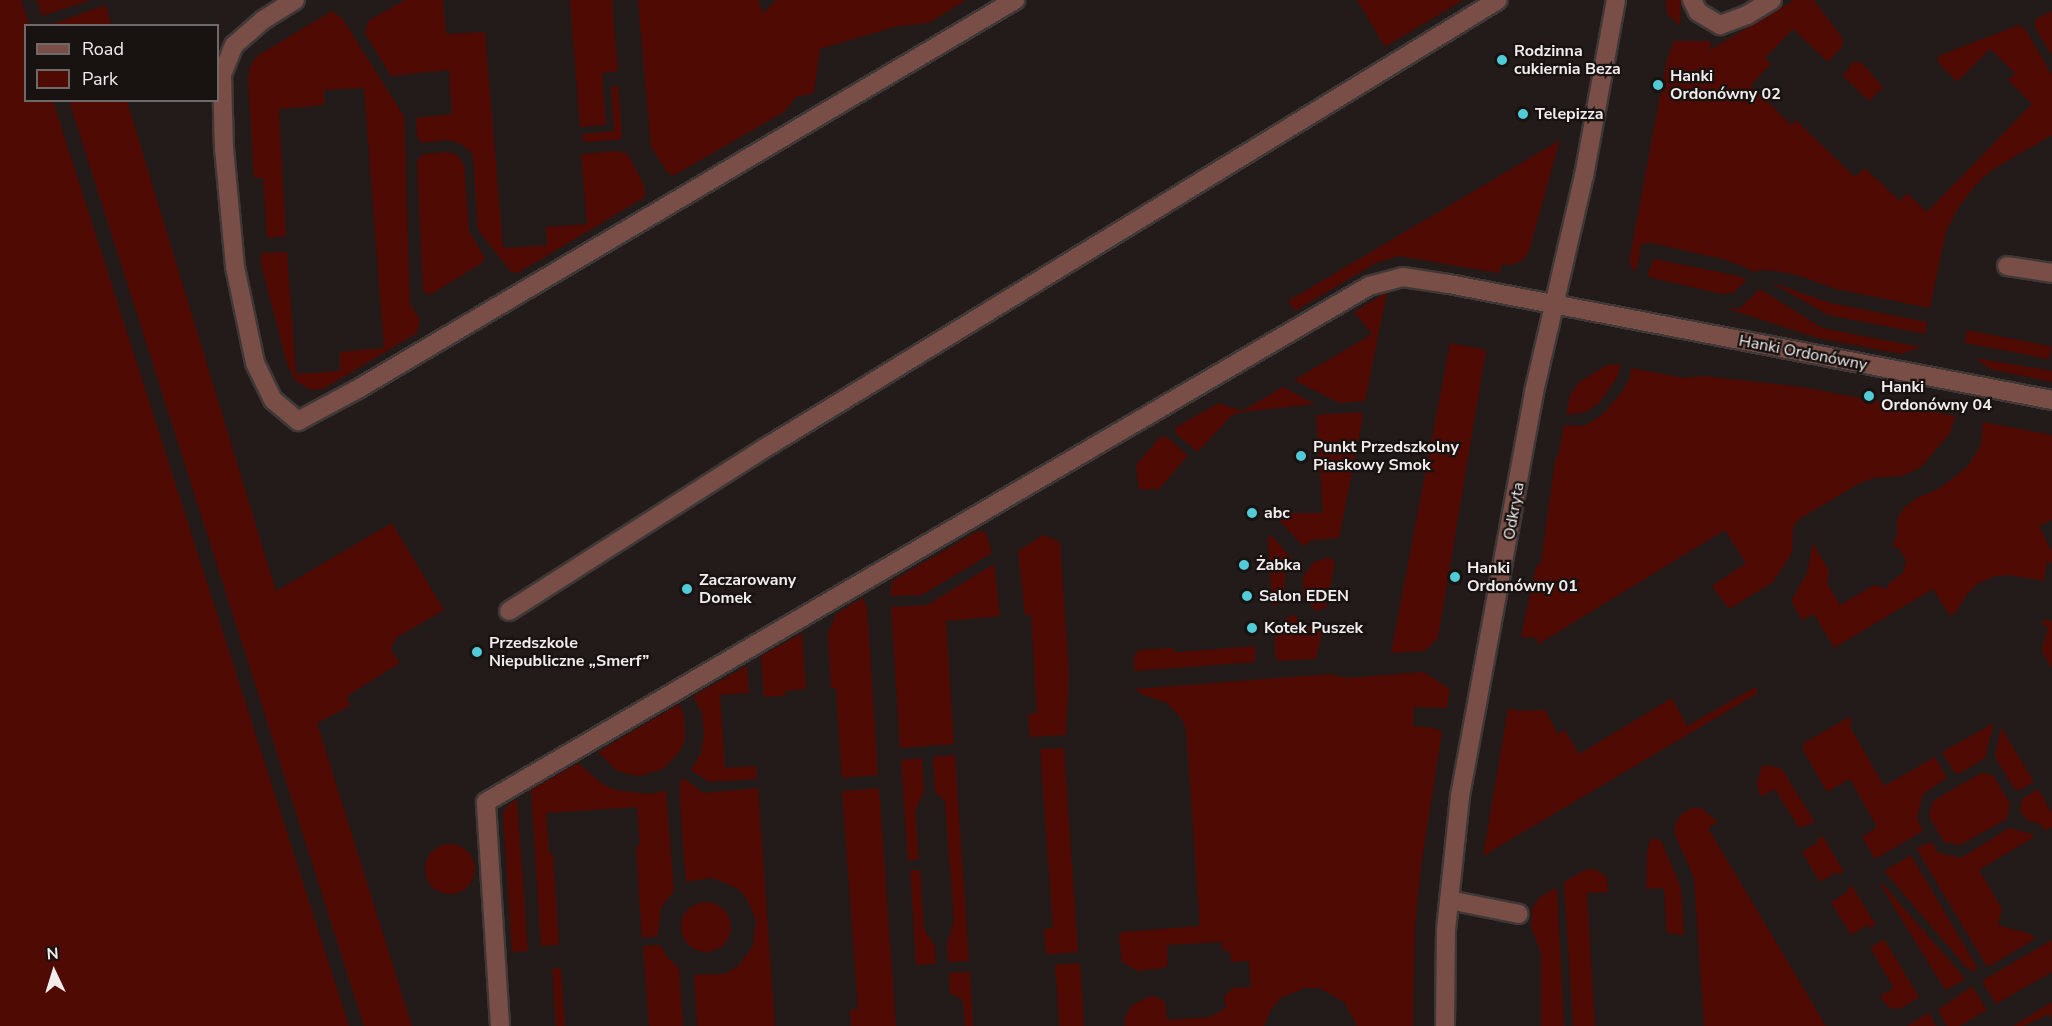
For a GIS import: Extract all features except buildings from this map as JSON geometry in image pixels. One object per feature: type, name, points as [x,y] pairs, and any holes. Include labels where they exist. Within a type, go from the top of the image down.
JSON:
[{"type":"street","points":[[296,0],[263,20],[234,45],[222,74],[224,148],[235,267],[255,363],[273,400],[298,421],[358,389],[1015,0]]},
{"type":"street","points":[[508,611],[770,445],[1498,0]]},
{"type":"street","name":"Odkryta","points":[[1445,1026],[1446,930],[1460,796],[1534,392],[1584,176],[1616,0]]},
{"type":"street","points":[[1692,0],[1698,12],[1720,25],[1747,15],[1772,0]]},
{"type":"street","points":[[2007,266],[2052,273]]},
{"type":"street","name":"Hanki Ordonówny","points":[[500,1026],[486,802],[1369,286],[1403,277],[1554,303],[1890,371],[2052,400]]},
{"type":"street","points":[[1449,900],[1519,914]]},
{"type":"green space","points":[[0,0],[21,0],[29,24],[24,24],[24,102],[53,102],[349,1026],[0,1026]]},
{"type":"green space","points":[[37,0],[91,0],[42,16]]},
{"type":"green space","points":[[405,0],[443,0],[446,34],[485,32],[503,248],[547,245],[546,227],[587,224],[581,154],[616,151],[627,153],[644,185],[645,197],[518,273],[511,272],[478,230],[473,154],[461,144],[448,140],[422,143],[417,137],[416,118],[452,114],[449,70],[391,76],[365,33],[368,21]]},
{"type":"green space","points":[[570,0],[612,0],[618,71],[602,73],[606,125],[580,127]]},
{"type":"green space","points":[[638,0],[758,0],[763,13],[776,0],[966,0],[929,23],[898,26],[820,49],[814,93],[796,97],[784,112],[673,176],[668,173],[651,147]]},
{"type":"green space","points":[[1357,0],[1463,0],[1385,47]]},
{"type":"green space","points":[[1666,0],[1681,0],[1680,26],[1667,14]]},
{"type":"green space","points":[[1794,0],[1814,0],[1843,39],[1842,47],[1828,62],[1793,29],[1765,58],[1771,64],[1751,85],[1791,125],[1796,120],[1855,177],[1865,168],[1900,201],[1907,193],[1927,212],[2032,104],[2008,80],[2015,73],[1990,49],[1957,82],[1939,64],[1938,56],[2019,25],[2025,29],[2052,75],[2052,135],[1992,170],[1975,186],[1959,207],[1946,231],[1930,308],[1836,289],[1797,275],[1776,271],[1759,270],[1755,272],[1727,260],[1651,243],[1641,244],[1638,264],[1634,272],[1629,262],[1666,64],[1674,41],[1711,41],[1710,50]]},
{"type":"green space","points":[[106,5],[111,24],[52,24]]},
{"type":"green space","points":[[332,11],[342,18],[404,116],[410,304],[420,320],[417,333],[323,389],[311,390],[296,381],[287,364],[262,268],[261,253],[287,252],[296,374],[340,371],[340,352],[384,348],[364,88],[324,90],[324,105],[279,109],[286,236],[267,238],[263,178],[254,178],[248,80],[250,67],[257,56]]},
{"type":"green space","points":[[2052,11],[2052,56],[2035,27],[2036,19]]},
{"type":"green space","points":[[1853,62],[1861,62],[1883,87],[1869,101],[1843,76]]},
{"type":"green space","points":[[611,86],[618,86],[622,136],[619,140],[583,142],[583,134],[614,131]]},
{"type":"green space","points":[[69,102],[127,102],[276,591],[392,523],[444,610],[396,638],[391,650],[400,663],[347,696],[350,706],[317,723],[412,1026],[364,1026]]},
{"type":"green space","points":[[1560,140],[1529,251],[1523,260],[1512,265],[1502,264],[1499,273],[1398,256],[1374,264],[1295,311],[1288,301]]},
{"type":"green space","points":[[447,152],[458,155],[464,165],[469,231],[485,258],[482,263],[430,295],[423,291],[417,160],[423,154]]},
{"type":"green space","points":[[1654,259],[1739,276],[1747,280],[1733,293],[1722,294],[1652,278],[1647,275]]},
{"type":"green space","points":[[1770,282],[1831,303],[1927,322],[1926,334],[1828,315]]},
{"type":"green space","points":[[1760,289],[1822,328],[1921,347],[1901,354],[1818,338],[1725,308],[1739,309]]},
{"type":"green space","points":[[1387,292],[1365,401],[1339,403],[1294,380],[1372,334],[1354,312]]},
{"type":"green space","points":[[1967,330],[2051,346],[2049,359],[1965,343]]},
{"type":"green space","points":[[1450,343],[1486,350],[1438,638],[1425,651],[1391,653]]},
{"type":"green space","points":[[1975,358],[2052,371],[2052,382],[1990,369]]},
{"type":"green space","points":[[1621,364],[1618,376],[1599,403],[1586,412],[1566,415],[1570,396],[1578,383],[1607,365]]},
{"type":"green space","points":[[1631,368],[1684,378],[1703,376],[1802,387],[1956,416],[1949,435],[1920,468],[1902,476],[1873,478],[1858,484],[1798,520],[1793,527],[1792,553],[1772,583],[1729,609],[1712,586],[1746,563],[1725,530],[1537,645],[1538,638],[1521,637],[1536,567],[1541,562],[1555,461],[1564,425],[1584,426],[1602,415],[1623,391],[1630,377]]},
{"type":"green space","points":[[1283,387],[1315,404],[1242,412],[1231,416],[1198,452],[1176,434],[1175,428],[1218,403],[1242,411]]},
{"type":"green space","points":[[1361,412],[1363,417],[1339,538],[1313,540],[1303,546],[1280,521],[1282,513],[1323,513],[1316,415]]},
{"type":"green space","points":[[1983,422],[2052,435],[2052,520],[2039,526],[2052,552],[2052,563],[2047,562],[2044,581],[2010,575],[1995,576],[1977,584],[1965,597],[1957,611],[1950,616],[1933,589],[1834,648],[1814,614],[1802,620],[1791,601],[1807,573],[1813,543],[1829,571],[1827,583],[1840,605],[1874,585],[1888,589],[1888,584],[1903,573],[1906,561],[1899,548],[1892,546],[1897,535],[1897,519],[1904,508],[1915,499],[1940,488],[1968,466],[1981,445]]},
{"type":"green space","points":[[1160,437],[1167,437],[1188,456],[1159,489],[1139,490],[1136,465]]},
{"type":"green space","points":[[976,532],[986,533],[992,553],[922,595],[890,596],[892,581]]},
{"type":"green space","points":[[1043,535],[1060,542],[1069,673],[1066,735],[1030,737],[1028,714],[1037,713],[1031,615],[1025,615],[1018,551]]},
{"type":"green space","points":[[1271,535],[1291,558],[1285,572],[1284,598],[1276,606],[1272,604],[1268,538]]},
{"type":"green space","points":[[1330,557],[1335,563],[1326,608],[1316,611],[1303,596],[1303,576],[1314,562]]},
{"type":"green space","points":[[994,564],[1000,616],[946,621],[954,744],[900,748],[891,607],[927,605]]},
{"type":"green space","points":[[863,599],[867,607],[878,775],[842,778],[836,688],[831,688],[828,633],[836,614]]},
{"type":"green space","points":[[1292,614],[1303,624],[1322,632],[1316,659],[1278,661],[1275,655],[1275,630]]},
{"type":"green space","points":[[2044,619],[2052,621],[2052,669],[2042,651],[2048,627],[2042,625]]},
{"type":"green space","points":[[802,633],[806,689],[786,691],[785,696],[764,697],[761,656]]},
{"type":"green space","points":[[1255,646],[1255,662],[1134,671],[1134,656],[1139,650],[1174,648],[1174,652],[1179,652]]},
{"type":"green space","points":[[747,666],[749,693],[720,695],[725,768],[756,766],[757,779],[709,782],[691,770],[701,753],[704,735],[702,713],[693,696]]},
{"type":"green space","points":[[1424,672],[1450,689],[1447,708],[1414,707],[1413,726],[1434,728],[1442,732],[1421,867],[1415,927],[1413,1026],[1357,1026],[1344,1002],[1319,988],[1305,988],[1281,998],[1272,1008],[1264,1026],[1125,1026],[1125,1017],[1131,1006],[1148,997],[1154,996],[1165,1001],[1167,1020],[1210,1017],[1226,1008],[1224,996],[1233,988],[1251,987],[1249,961],[1231,962],[1230,951],[1223,951],[1222,942],[1167,945],[1168,962],[1165,968],[1138,971],[1122,962],[1119,936],[1122,932],[1200,926],[1186,728],[1182,719],[1167,703],[1141,694],[1135,689],[1330,674],[1347,678]]},
{"type":"green space","points":[[1755,687],[1758,693],[1483,856],[1508,709],[1514,708],[1514,711],[1545,710],[1558,734],[1565,730],[1579,754],[1672,698],[1687,726]]},
{"type":"green space","points":[[679,704],[684,715],[685,739],[680,751],[663,769],[640,776],[627,774],[616,770],[598,752]]},
{"type":"green space","points":[[1849,717],[1852,722],[1849,725],[1884,786],[1935,757],[1947,778],[1923,794],[1917,818],[1923,831],[1875,859],[1862,837],[1877,827],[1850,779],[1827,792],[1803,750],[1804,743]]},
{"type":"green space","points":[[1994,723],[1985,758],[1959,774],[1954,772],[1942,752]]},
{"type":"green space","points":[[2001,727],[2034,782],[2020,790],[2015,790],[1995,757]]},
{"type":"green space","points":[[1064,748],[1078,952],[1046,954],[1044,929],[1053,928],[1040,749]]},
{"type":"green space","points":[[955,755],[969,961],[948,962],[947,944],[954,921],[945,802],[935,791],[933,757]]},
{"type":"green space","points":[[922,758],[924,791],[915,811],[919,859],[908,861],[901,760]]},
{"type":"green space","points":[[578,763],[601,783],[615,790],[651,794],[666,790],[674,890],[661,908],[658,936],[642,938],[636,846],[640,846],[637,807],[546,813],[549,853],[553,853],[559,945],[541,946],[531,790]]},
{"type":"green space","points":[[1762,765],[1778,767],[1783,771],[1815,822],[1799,828],[1775,789],[1760,797],[1757,783]]},
{"type":"green space","points":[[1981,773],[1993,775],[2010,803],[2007,819],[1960,845],[1944,842],[1929,816],[1933,801]]},
{"type":"green space","points":[[683,778],[704,793],[758,788],[775,1026],[697,1026],[694,975],[725,974],[738,966],[753,946],[756,920],[746,897],[737,888],[712,878],[686,882],[680,804],[680,783]]},
{"type":"green space","points":[[879,788],[896,1026],[851,1026],[850,1010],[858,1009],[842,791]]},
{"type":"green space","points":[[2038,789],[2052,813],[2052,827],[2045,831],[2041,824],[2028,821],[2020,811],[2022,799]]},
{"type":"green space","points":[[517,799],[528,951],[512,952],[503,814],[508,805]]},
{"type":"green space","points":[[1691,808],[1701,808],[1718,822],[1708,828],[1826,1026],[1704,1026],[1694,878],[1675,834],[1675,824],[1681,815]]},
{"type":"green space","points":[[2009,828],[2032,834],[2034,837],[1979,870],[2002,909],[1998,925],[2031,934],[2035,939],[1990,966],[1986,965],[1916,848],[1932,842],[1937,852],[1961,858]]},
{"type":"green space","points":[[1823,836],[1844,872],[1839,875],[1837,872],[1820,882],[1802,852]]},
{"type":"green space","points":[[1654,838],[1662,842],[1681,888],[1684,935],[1667,933],[1664,888],[1646,889],[1647,853],[1650,840]]},
{"type":"green space","points":[[450,844],[464,848],[471,855],[475,869],[471,883],[464,890],[450,894],[436,890],[429,883],[425,869],[429,855],[436,848]]},
{"type":"green space","points":[[1911,855],[1977,967],[1974,972],[1966,967],[1884,871]]},
{"type":"green space","points":[[1595,869],[1607,877],[1608,892],[1587,893],[1595,1026],[1573,1026],[1564,882],[1585,870]]},
{"type":"green space","points":[[910,870],[920,870],[924,929],[935,946],[936,964],[916,965]]},
{"type":"green space","points":[[1882,883],[1964,977],[1963,981],[1945,990],[1880,884]]},
{"type":"green space","points":[[1852,886],[1876,925],[1870,928],[1868,925],[1851,935],[1831,902],[1848,892],[1847,889]]},
{"type":"green space","points":[[1555,888],[1557,890],[1564,1026],[1541,1026],[1541,953],[1531,926],[1532,908],[1540,897]]},
{"type":"green space","points":[[701,902],[711,902],[724,909],[731,922],[731,932],[724,945],[711,952],[701,952],[692,948],[685,941],[681,932],[681,922],[685,913],[692,906]]},
{"type":"green space","points":[[1884,939],[1919,997],[1900,1009],[1889,1008],[1880,996],[1894,988],[1870,948]]},
{"type":"green space","points":[[2052,940],[2052,972],[1996,1004],[1982,981]]},
{"type":"green space","points":[[660,945],[668,958],[679,968],[683,1026],[649,1026],[643,946]]},
{"type":"green space","points":[[1080,963],[1084,1026],[1059,1026],[1055,965]]},
{"type":"green space","points":[[561,968],[565,1026],[556,1026],[552,969]]},
{"type":"green space","points":[[970,972],[973,1026],[965,1026],[963,1000],[950,993],[949,973]]},
{"type":"green space","points":[[1972,986],[1987,1010],[1960,1026],[1947,1026],[1938,1010]]},
{"type":"green space","points":[[2052,1002],[2052,1018],[2049,1014],[2024,1026],[2013,1026]]},
{"type":"green space","points":[[1928,1013],[1936,1026],[1907,1026]]},
{"type":"place","name":"Rodzinna cukiernia Beza","points":[[1502,60]]},
{"type":"place","name":"Hanki Ordonówny 02","points":[[1658,85]]},
{"type":"place","name":"Telepizza","points":[[1523,114]]},
{"type":"place","name":"Hanki Ordonówny 04","points":[[1869,396]]},
{"type":"place","name":"Punkt Przedszkolny Piaskowy Smok","points":[[1301,456]]},
{"type":"place","name":"abc","points":[[1252,513]]},
{"type":"place","name":"Żabka","points":[[1244,565]]},
{"type":"place","name":"Hanki Ordonówny 01","points":[[1455,577]]},
{"type":"place","name":"Zaczarowany Domek","points":[[687,589]]},
{"type":"place","name":"Salon EDEN","points":[[1247,596]]},
{"type":"place","name":"Kotek Puszek","points":[[1252,628]]},
{"type":"place","name":"Przedszkole Niepubliczne „Smerf”","points":[[477,652]]}]
